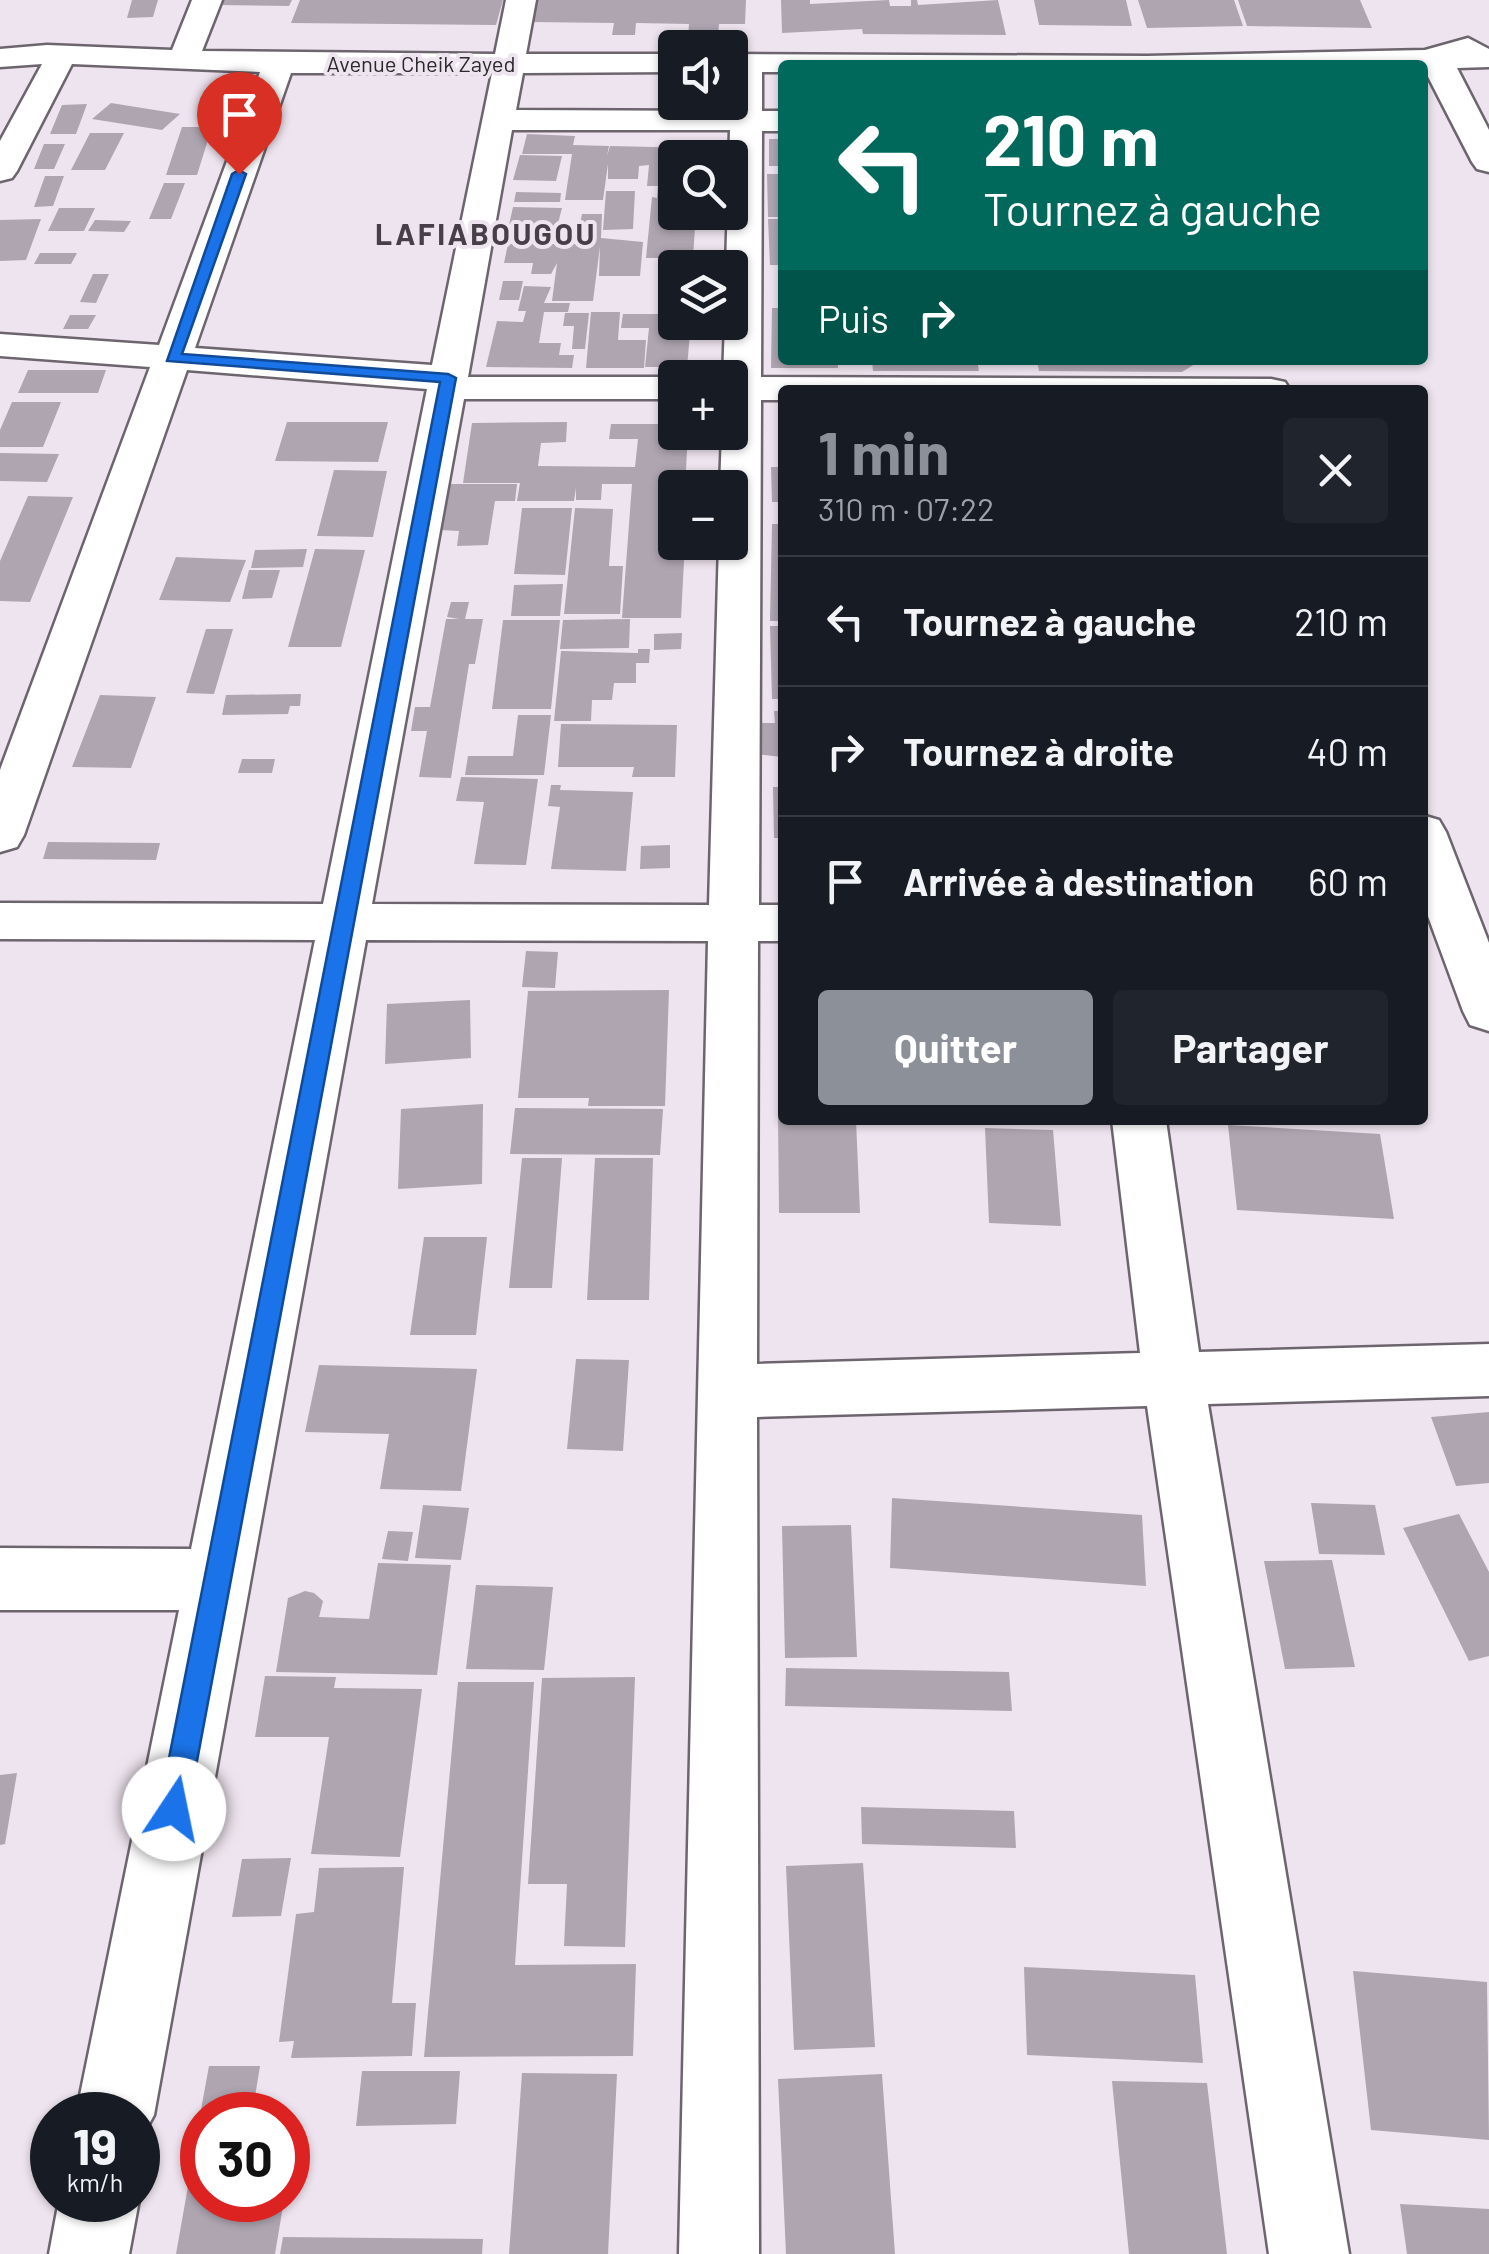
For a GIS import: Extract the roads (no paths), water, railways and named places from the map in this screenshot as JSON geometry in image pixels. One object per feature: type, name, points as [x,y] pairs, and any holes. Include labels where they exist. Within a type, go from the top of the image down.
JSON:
[{"type":"street","points":[[183,60],[207,0]]},
{"type":"street","points":[[119,2092],[520,0]]},
{"type":"street","points":[[1436,56],[1489,39]]},
{"type":"street","name":"Avenue Cheik Zayed","points":[[4,40],[55,55],[279,64],[658,63]]},
{"type":"street","points":[[0,171],[55,55]]},
{"type":"street","points":[[1436,56],[1489,162]]},
{"type":"street","points":[[1308,60],[1489,58]]},
{"type":"street","points":[[748,63],[778,63]]},
{"type":"street","points":[[0,835],[279,64]]},
{"type":"street","points":[[739,360],[764,121],[748,85]]},
{"type":"street","points":[[498,120],[764,121]]},
{"type":"street","points":[[0,345],[447,383],[658,388]]},
{"type":"street","points":[[748,388],[778,388]]},
{"type":"street","points":[[719,2254],[726,1391],[758,923],[739,450]]},
{"type":"street","points":[[1428,849],[1489,1011]]},
{"type":"street","points":[[0,921],[758,923]]},
{"type":"street","points":[[1141,1125],[1174,1379],[1309,2254]]},
{"type":"street","points":[[726,1391],[1489,1370]]},
{"type":"street","points":[[0,1578],[218,1580]]},
{"type":"street","points":[[88,2254],[95,2222]]},
{"type":"district","name":"LAFIABOUGOU","points":[[486,233]]}]
